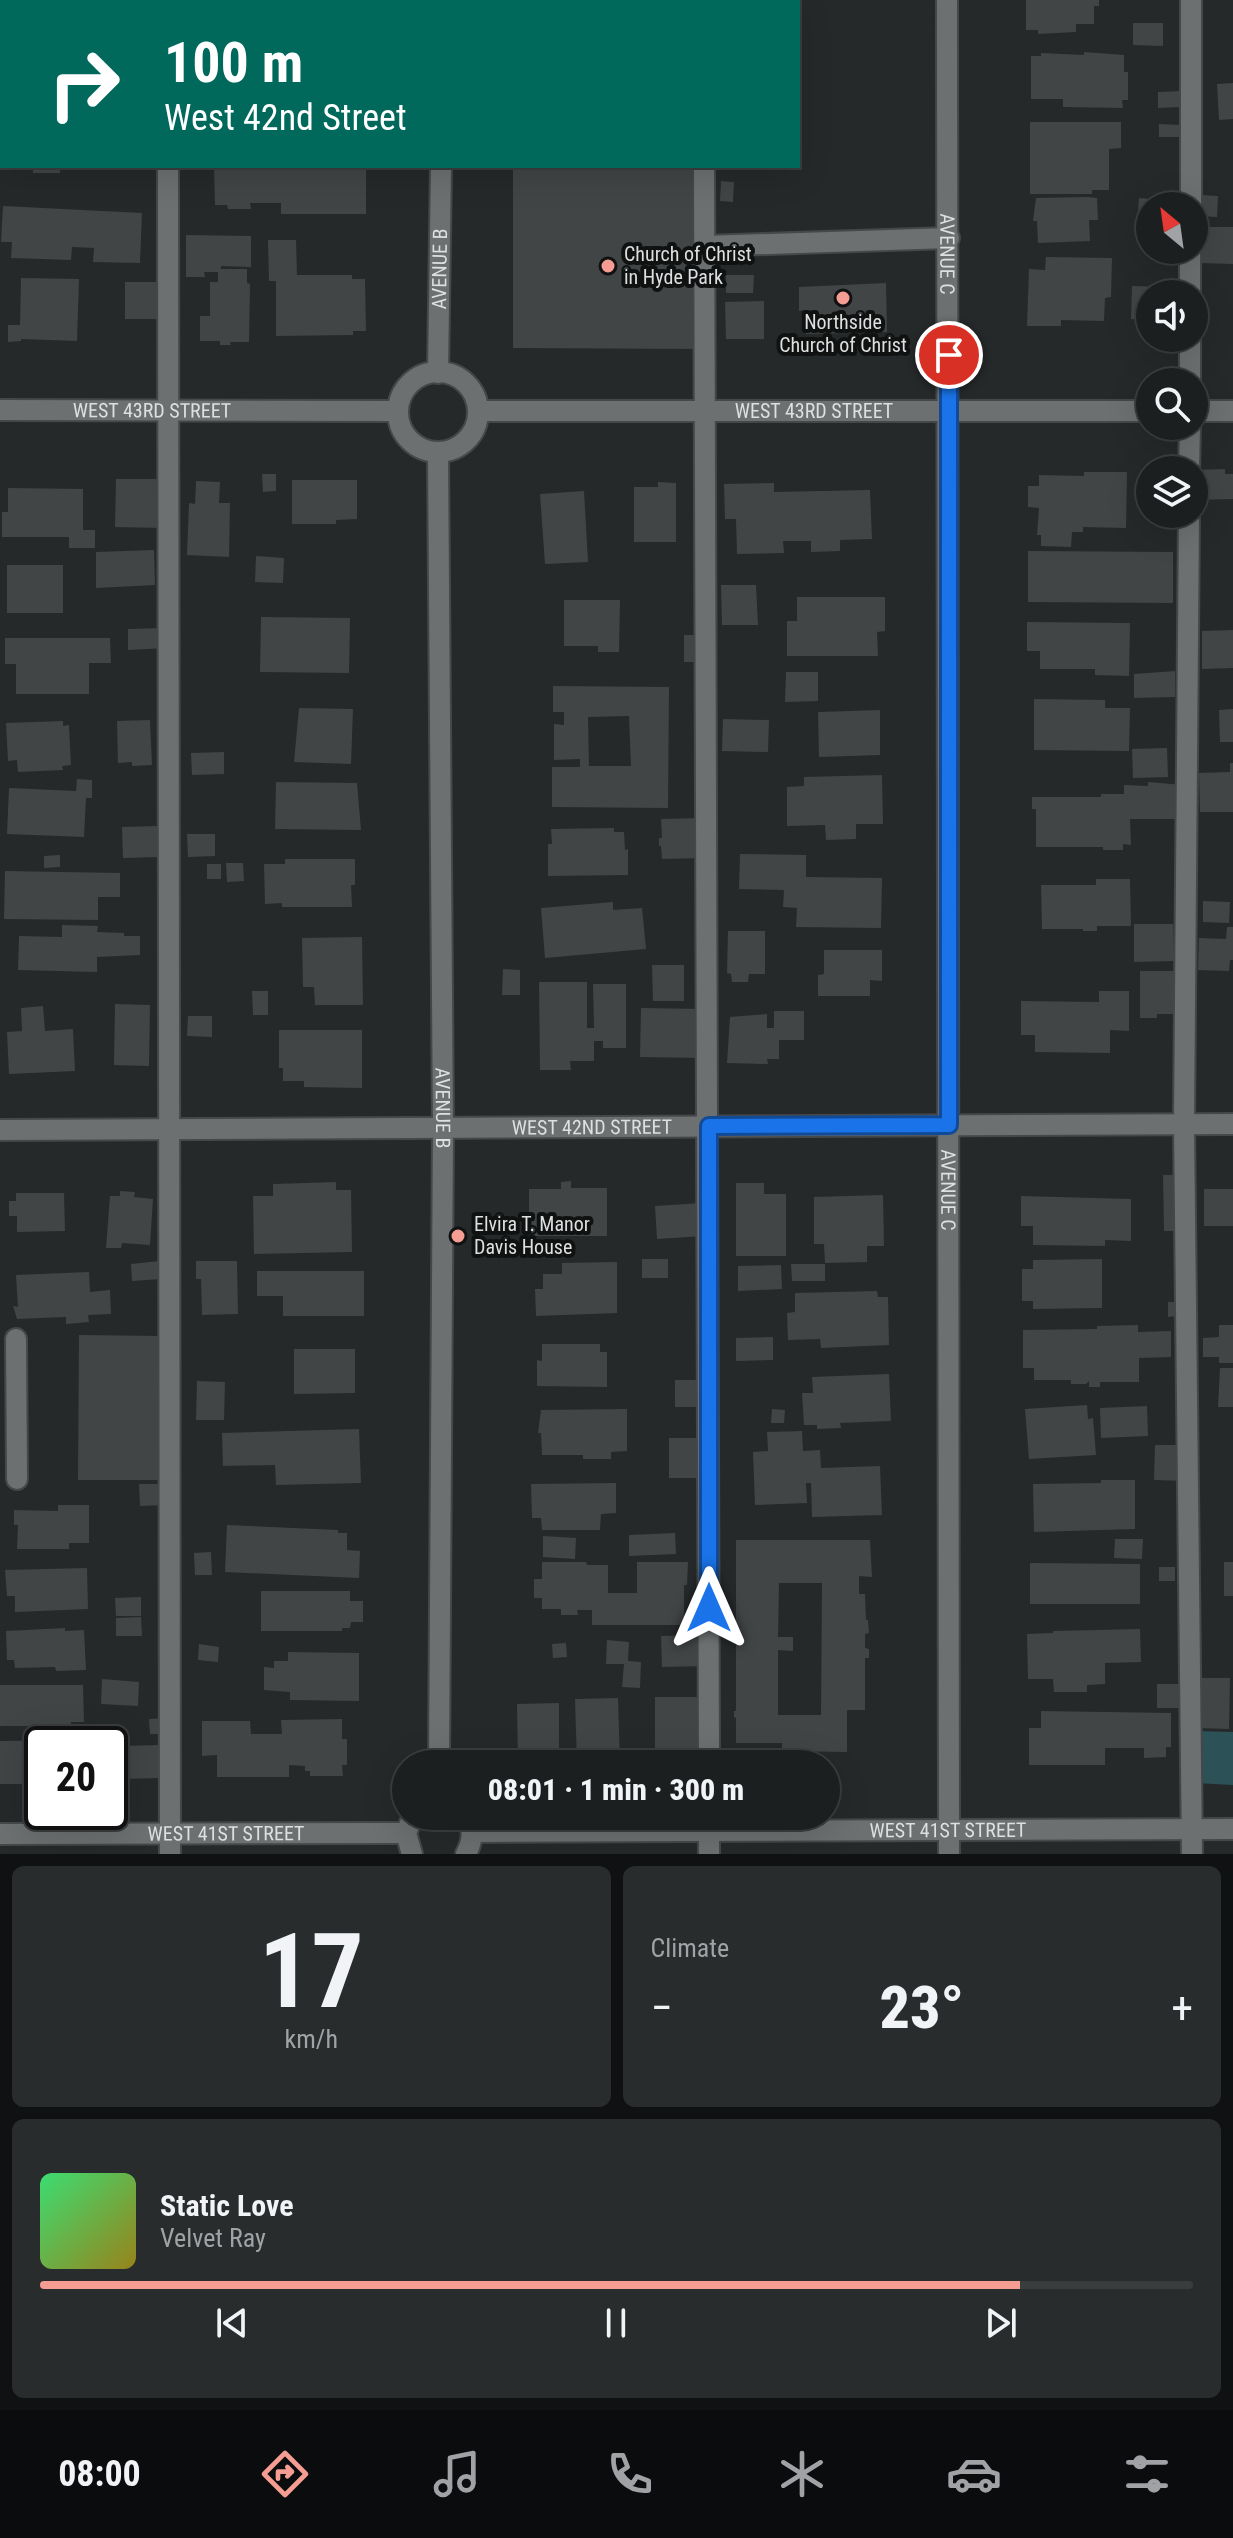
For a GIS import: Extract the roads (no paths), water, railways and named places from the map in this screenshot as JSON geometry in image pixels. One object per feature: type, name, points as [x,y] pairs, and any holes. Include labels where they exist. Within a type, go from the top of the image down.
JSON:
[{"type":"street","name":"AVENUE C","points":[[947,0],[949,1854]]},
{"type":"street","points":[[1191,0],[1191,192]]},
{"type":"street","points":[[168,168],[170,1844]]},
{"type":"street","name":"AVENUE B","points":[[438,373],[441,168]]},
{"type":"street","points":[[704,168],[709,1750]]},
{"type":"street","points":[[705,246],[949,238]]},
{"type":"street","points":[[438,373],[460,378],[476,397],[478,411],[471,435],[461,445],[438,452],[413,443],[404,433],[398,411],[401,398],[414,380],[425,374],[438,373]]},
{"type":"street","name":"WEST 43RD STREET","points":[[0,410],[398,411]]},
{"type":"street","name":"WEST 43RD STREET","points":[[478,411],[1136,411]]},
{"type":"street","points":[[1208,411],[1233,411]]},
{"type":"street","name":"AVENUE B","points":[[438,452],[443,1128],[439,1750]]},
{"type":"street","points":[[1189,528],[1184,1124],[1192,1854]]},
{"type":"street","name":"WEST 42ND STREET","points":[[0,1130],[1233,1124]]},
{"type":"street","points":[[16,1339],[8,1405],[17,1479]]},
{"type":"street","name":"WEST 41ST STREET","points":[[0,1834],[170,1844],[392,1825]]},
{"type":"street","name":"WEST 41ST STREET","points":[[840,1826],[1233,1829]]},
{"type":"street","points":[[410,1830],[412,1854]]},
{"type":"street","points":[[466,1854],[471,1843],[470,1830]]},
{"type":"street","points":[[709,1830],[709,1854]]},
{"type":"place","name":"Church of Christ in Hyde Park","points":[[608,266]]},
{"type":"place","name":"Northside Church of Christ","points":[[843,298]]},
{"type":"place","name":"Elvira T. Manor Davis House","points":[[458,1236]]}]
